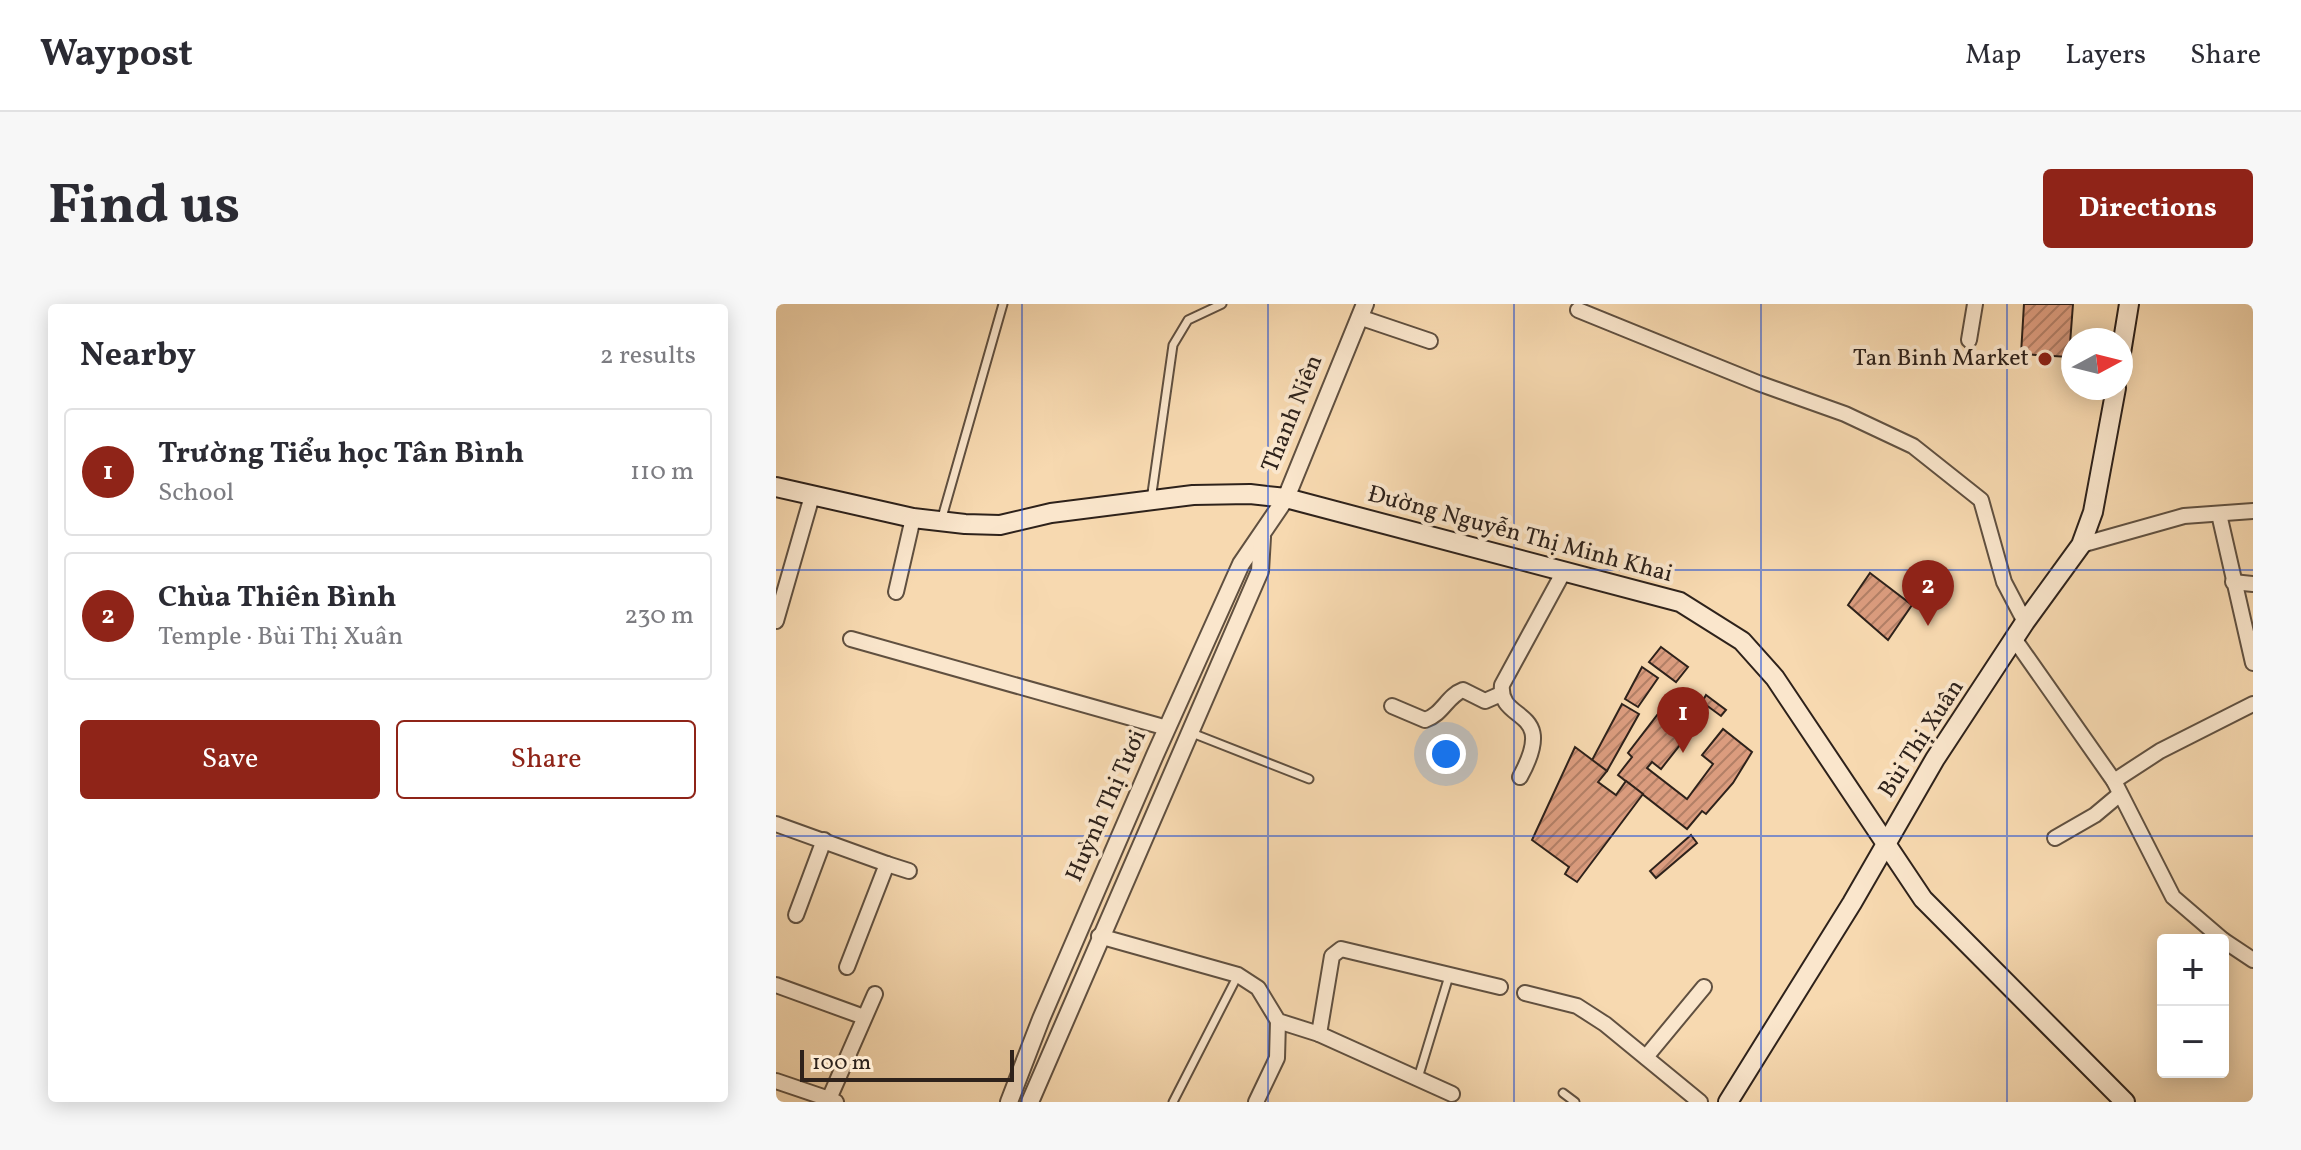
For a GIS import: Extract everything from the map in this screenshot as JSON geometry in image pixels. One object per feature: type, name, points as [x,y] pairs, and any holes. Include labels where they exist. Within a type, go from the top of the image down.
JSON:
[{"type":"main road","points":[[2125,328],[2129,304]]},
{"type":"main road","name":"Bùi Thị Xuân","points":[[1728,1102],[1852,903],[1883,844],[2025,622],[2081,545],[2099,485],[2114,400]]},
{"type":"main road","name":"Đường Nguyễn Thị Minh Khai","points":[[776,487],[941,523],[1000,525],[1051,513],[1193,495],[1250,494],[1286,498],[1680,602],[1742,641],[1775,678],[1883,844],[1923,899],[2125,1102]]},
{"type":"street","points":[[1969,340],[1975,304]]},
{"type":"street","points":[[1362,310],[1430,341]]},
{"type":"street","name":"Thanh Niên","points":[[1286,498],[1362,310]]},
{"type":"street","points":[[1578,310],[1758,383],[1845,414],[1913,446],[1981,500],[2004,582],[2025,622]]},
{"type":"street","points":[[776,621],[812,496]]},
{"type":"street","name":"Huỳnh Thị Tươi","points":[[1009,1102],[1071,947],[1241,564],[1286,498]]},
{"type":"street","points":[[2081,545],[2184,516],[2253,511]]},
{"type":"street","points":[[2219,514],[2253,663]]},
{"type":"street","points":[[896,592],[913,518]]},
{"type":"street","name":"Huỳnh Thị Tươi","points":[[1030,1102],[1099,936],[1260,571],[1262,537]]},
{"type":"street","points":[[1501,694],[1507,672],[1563,573]]},
{"type":"street","points":[[2233,582],[2253,584]]},
{"type":"street","points":[[851,639],[1167,728]]},
{"type":"street","points":[[2015,640],[2117,788],[2173,897],[2216,934]]},
{"type":"street","points":[[1203,649],[1222,656]]},
{"type":"street","points":[[1392,706],[1425,720],[1435,717],[1456,692],[1463,690],[1485,701],[1501,694]]},
{"type":"street","points":[[1501,694],[1528,720],[1533,731],[1532,757],[1520,777]]},
{"type":"street","points":[[2055,838],[2095,815],[2117,788],[2160,751],[2253,704]]},
{"type":"street","points":[[776,824],[909,871]]},
{"type":"street","points":[[796,915],[824,840]]},
{"type":"street","points":[[847,967],[887,864]]},
{"type":"street","points":[[1099,936],[1238,975],[1258,988],[1278,1021],[1280,1040],[1277,1058],[1256,1102]]},
{"type":"street","points":[[2229,944],[2253,960]]},
{"type":"street","points":[[1319,1034],[1335,951],[1341,949],[1500,987]]},
{"type":"street","points":[[776,985],[864,1017]]},
{"type":"street","points":[[1646,1057],[1704,987]]},
{"type":"street","points":[[1525,993],[1577,1006],[1700,1102]]},
{"type":"street","points":[[776,1081],[832,1100],[875,994]]},
{"type":"street","points":[[1278,1021],[1319,1034],[1452,1094]]},
{"type":"lane","points":[[941,523],[1003,304]]},
{"type":"lane","points":[[1150,502],[1173,345],[1188,320],[1222,304]]},
{"type":"lane","points":[[1189,732],[1309,779]]},
{"type":"lane","points":[[1173,1102],[1238,975]]},
{"type":"lane","points":[[1418,1080],[1449,976]]},
{"type":"lane","points":[[1563,1093],[1575,1102]]},
{"type":"building","points":[[2024,304],[2073,304],[2071,328],[2061,328],[2061,356],[2021,354]]},
{"type":"building","points":[[1870,573],[1912,605],[1888,640],[1848,605]]},
{"type":"building","points":[[1661,647],[1688,667],[1676,682],[1649,662]]},
{"type":"building","points":[[1642,667],[1658,678],[1638,707],[1625,699]]},
{"type":"building","points":[[1706,695],[1726,710],[1721,716],[1702,702]]},
{"type":"building","points":[[1668,701],[1687,716],[1674,733],[1683,741],[1661,769],[1652,762],[1647,768],[1687,799],[1713,764],[1702,755],[1723,729],[1752,752],[1733,783],[1706,814],[1702,811],[1687,829],[1618,775],[1632,757],[1628,753]]},
{"type":"building","points":[[1622,704],[1639,714],[1607,771],[1591,762]]},
{"type":"building","points":[[1575,747],[1607,771],[1598,782],[1616,795],[1626,781],[1643,794],[1577,882],[1565,874],[1569,867],[1532,840]]},
{"type":"building","points":[[1691,835],[1697,843],[1656,878],[1650,871]]},
{"type":"place","name":"Tan Binh Market","points":[[2045,359]]},
{"type":"place","name":"Chùa Thiên Bình","points":[[1928,626]]},
{"type":"place","name":"Trường Tiểu học Tân Bình","points":[[1683,753]]}]
